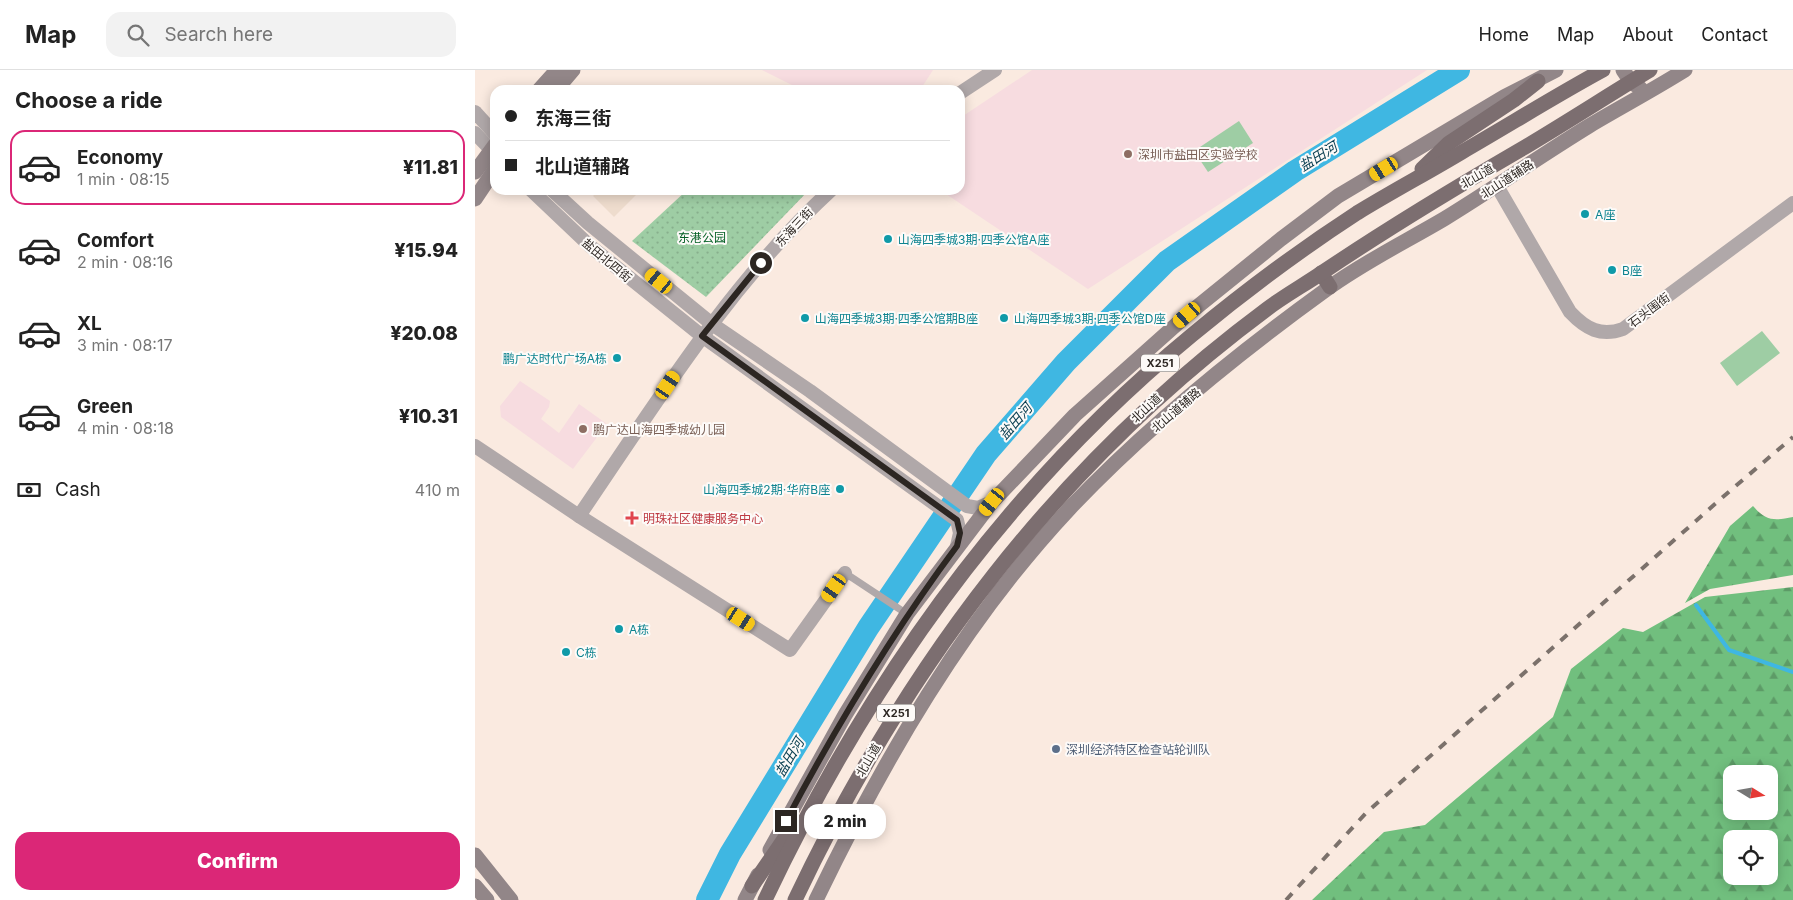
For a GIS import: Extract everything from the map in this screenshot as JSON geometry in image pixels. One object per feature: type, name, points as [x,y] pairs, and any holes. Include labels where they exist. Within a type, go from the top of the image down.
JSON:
[{"type":"main road","name":"北山道","points":[[765,900],[827,775],[889,676],[953,585],[1011,512],[1069,450],[1190,336],[1252,288],[1358,213],[1603,70]]},
{"type":"main road","name":"北山道","points":[[795,900],[857,779],[931,657],[1020,540],[1111,441],[1165,390],[1270,307],[1627,76],[1648,71]]},
{"type":"main road","points":[[1403,188],[1449,143],[1514,100],[1538,81]]},
{"type":"main road","points":[[1321,273],[1330,287]]},
{"type":"main road","points":[[748,893],[827,775]]},
{"type":"street","points":[[544,85],[557,70]]},
{"type":"street","points":[[560,85],[573,70]]},
{"type":"street","points":[[965,90],[995,70]]},
{"type":"street","points":[[748,893],[825,748],[903,611],[992,502],[1075,415],[1132,362],[1281,239],[1338,196],[1504,97],[1557,70]]},
{"type":"street","name":"北山道辅路","points":[[816,900],[873,790],[913,719],[991,602],[1068,510],[1158,425],[1330,287],[1497,186],[1592,124],[1647,94],[1685,70]]},
{"type":"street","points":[[1647,94],[1648,71]]},
{"type":"street","points":[[1627,76],[1647,94]]},
{"type":"street","points":[[475,112],[490,128]]},
{"type":"street","points":[[475,133],[490,146]]},
{"type":"street","points":[[475,172],[490,154]]},
{"type":"street","points":[[475,199],[490,176]]},
{"type":"street","name":"石头围街","points":[[1497,186],[1570,312],[1582,324],[1595,331],[1610,333],[1623,329],[1793,203]]},
{"type":"street","name":"盐田北四街","points":[[536,195],[590,246],[702,336],[925,499],[957,520],[960,533],[957,546]]},
{"type":"street","name":"盐田北四街","points":[[557,195],[587,224],[712,324],[810,391],[967,506],[978,508],[992,502]]},
{"type":"street","name":"东海三街","points":[[579,516],[702,336],[786,234],[826,195]]},
{"type":"street","points":[[475,446],[579,516],[790,650],[845,572]]},
{"type":"street","points":[[1020,540],[1025,562]]},
{"type":"street","points":[[475,855],[511,900]]},
{"type":"street","points":[[475,886],[487,900]]},
{"type":"lane","points":[[845,572],[903,611]]},
{"type":"shaded area","points":[[762,70],[933,70],[923,85],[792,85]]},
{"type":"shaded area","name":"深圳市盐田区实验学校","points":[[1032,70],[1427,70],[1088,289],[947,195],[965,195],[965,115]]},
{"type":"shaded area","points":[[594,195],[636,195],[614,217]]},
{"type":"shaded area","name":"鹏广达山海四季城幼儿园","points":[[520,381],[550,401],[549,407],[541,419],[559,433],[579,404],[607,424],[573,469],[501,417],[500,406]]},
{"type":"green space","points":[[1239,121],[1253,143],[1208,172],[1194,151]]},
{"type":"green space","name":"东港公园","points":[[682,195],[804,195],[706,297],[632,241]]},
{"type":"green space","points":[[1762,331],[1780,353],[1737,386],[1720,363]]},
{"type":"green space","points":[[1753,506],[1762,515],[1771,519],[1793,517],[1793,575],[1710,589],[1685,603],[1730,526]]},
{"type":"green space","points":[[1793,587],[1793,900],[1312,900],[1384,832],[1425,825],[1553,717],[1571,669],[1623,628],[1643,632],[1705,597]]},
{"type":"waterway","name":"盐田河","points":[[707,900],[730,854],[868,628],[986,454],[1066,362],[1167,261],[1295,171],[1459,70]]},
{"type":"waterway","points":[[1696,605],[1729,650],[1793,672]]},
{"type":"railway","points":[[1286,900],[1366,813],[1793,437]]},
{"type":"place","name":"深圳市盐田区实验学校","points":[[1128,154]]},
{"type":"place","name":"A座","points":[[1585,214]]},
{"type":"place","name":"山海四季城3期·四季公馆A座","points":[[888,239]]},
{"type":"place","name":"B座","points":[[1612,270]]},
{"type":"place","name":"山海四季城3期·四季公馆期B座","points":[[805,318]]},
{"type":"place","name":"山海四季城3期·四季公馆D座","points":[[1004,318]]},
{"type":"place","name":"鹏广达时代广场A栋","points":[[617,358]]},
{"type":"place","name":"鹏广达山海四季城幼儿园","points":[[583,429]]},
{"type":"place","name":"山海四季城2期·华府B座","points":[[840,489]]},
{"type":"place","name":"明珠社区健康服务中心","points":[[632,518]]},
{"type":"place","name":"A栋","points":[[619,629]]},
{"type":"place","name":"C栋","points":[[566,652]]},
{"type":"place","name":"深圳经济特区检查站轮训队","points":[[1056,749]]},
{"type":"route","points":[[761,263],[702,336],[957,520],[960,527],[960,539],[957,546],[907,614],[880,656],[835,731],[786,821]]}]
